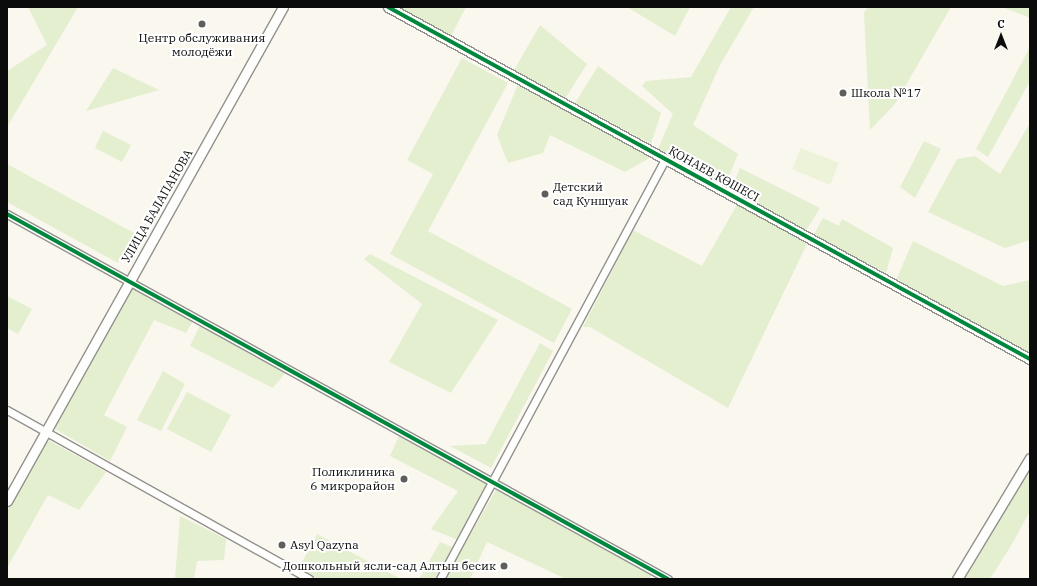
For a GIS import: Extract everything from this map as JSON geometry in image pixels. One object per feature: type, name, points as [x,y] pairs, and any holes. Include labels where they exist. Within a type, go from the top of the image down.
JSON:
[{"type":"street","name":"УЛИЦА БАЛАПАНОВА","points":[[7,501],[129,279],[283,7]]},
{"type":"street","name":"ҚОНАЕВ КӨШЕСІ","points":[[388,7],[1030,359]]},
{"type":"street","points":[[440,579],[494,482],[665,159]]},
{"type":"street","points":[[7,214],[129,279],[668,579]]},
{"type":"street","points":[[7,410],[309,579]]},
{"type":"street","points":[[957,579],[1030,458]]},
{"type":"green space","points":[[28,7],[78,7],[7,127],[7,71],[47,45]]},
{"type":"green space","points":[[395,7],[466,7],[450,38]]},
{"type":"green space","points":[[627,7],[690,7],[675,36]]},
{"type":"green space","points":[[731,7],[754,7],[720,65],[693,125],[738,154],[725,186],[657,151],[673,114],[642,86],[646,81],[691,77]]},
{"type":"green space","points":[[868,7],[951,7],[895,104],[870,130],[864,13]]},
{"type":"green space","points":[[1002,7],[1030,7],[1030,18]]},
{"type":"green space","points":[[540,25],[587,64],[565,99],[514,70]]},
{"type":"green space","points":[[1030,47],[1030,81],[988,157],[976,149]]},
{"type":"green space","points":[[462,58],[508,83],[428,231],[572,309],[554,343],[390,254],[433,174],[407,160]]},
{"type":"green space","points":[[598,66],[661,113],[651,144],[575,103]]},
{"type":"green space","points":[[113,68],[159,90],[86,111]]},
{"type":"green space","points":[[519,82],[653,156],[625,172],[550,135],[543,153],[508,163],[497,135]]},
{"type":"green space","points":[[1030,123],[1030,240],[1005,248],[928,212],[957,159],[975,156],[1000,174]]},
{"type":"green space","points":[[103,131],[131,145],[122,162],[95,148]]},
{"type":"green space","points":[[924,141],[941,149],[915,198],[900,187]]},
{"type":"green space","points":[[801,148],[839,163],[830,185],[792,169]]},
{"type":"green space","points":[[7,164],[134,233],[118,263],[7,202]]},
{"type":"green space","points":[[740,168],[820,208],[806,231],[731,189]]},
{"type":"green space","points":[[738,203],[807,244],[728,408],[590,327],[583,327],[633,230],[702,266]]},
{"type":"green space","points":[[823,218],[839,226],[842,219],[893,248],[886,273],[813,236]]},
{"type":"green space","points":[[913,241],[1003,286],[1030,280],[1030,354],[896,280]]},
{"type":"green space","points":[[370,254],[498,320],[451,393],[389,362],[422,304],[364,259]]},
{"type":"green space","points":[[131,286],[194,319],[186,333],[154,320],[104,415],[127,427],[110,461],[52,427]]},
{"type":"green space","points":[[7,296],[32,309],[18,334],[7,328]]},
{"type":"green space","points":[[201,323],[287,371],[273,388],[190,346]]},
{"type":"green space","points":[[540,343],[553,351],[491,468],[450,446],[486,444]]},
{"type":"green space","points":[[163,371],[185,384],[161,431],[137,420]]},
{"type":"green space","points":[[187,392],[231,415],[211,452],[167,429]]},
{"type":"green space","points":[[399,436],[489,484],[458,540],[431,529],[458,491],[390,456]]},
{"type":"green space","points":[[46,439],[106,472],[79,510],[48,495],[7,568],[7,510]]},
{"type":"green space","points":[[1030,465],[1030,511],[1012,544],[990,579],[961,579]]},
{"type":"green space","points":[[497,488],[652,575],[649,579],[566,579],[487,542],[470,579],[445,579]]},
{"type":"green space","points":[[180,516],[226,539],[224,560],[197,561],[194,579],[175,579]]},
{"type":"green space","points":[[317,534],[401,579],[318,579],[299,568]]},
{"type":"green space","points":[[440,542],[453,547],[436,579],[419,579]]},
{"type":"cycle path","points":[[388,7],[1030,359]]},
{"type":"cycle path","points":[[7,214],[668,579]]},
{"type":"place","name":"Центр обслуживания молодёжи","points":[[202,24]]},
{"type":"place","name":"Школа №17","points":[[843,93]]},
{"type":"place","name":"Детский сад Куншуак","points":[[545,194]]},
{"type":"place","name":"Поликлиника 6 микрорайон","points":[[404,479]]},
{"type":"place","name":"Asyl Qazyna","points":[[282,545]]},
{"type":"place","name":"Дошкольный ясли-сад Алтын бесик","points":[[504,566]]}]
